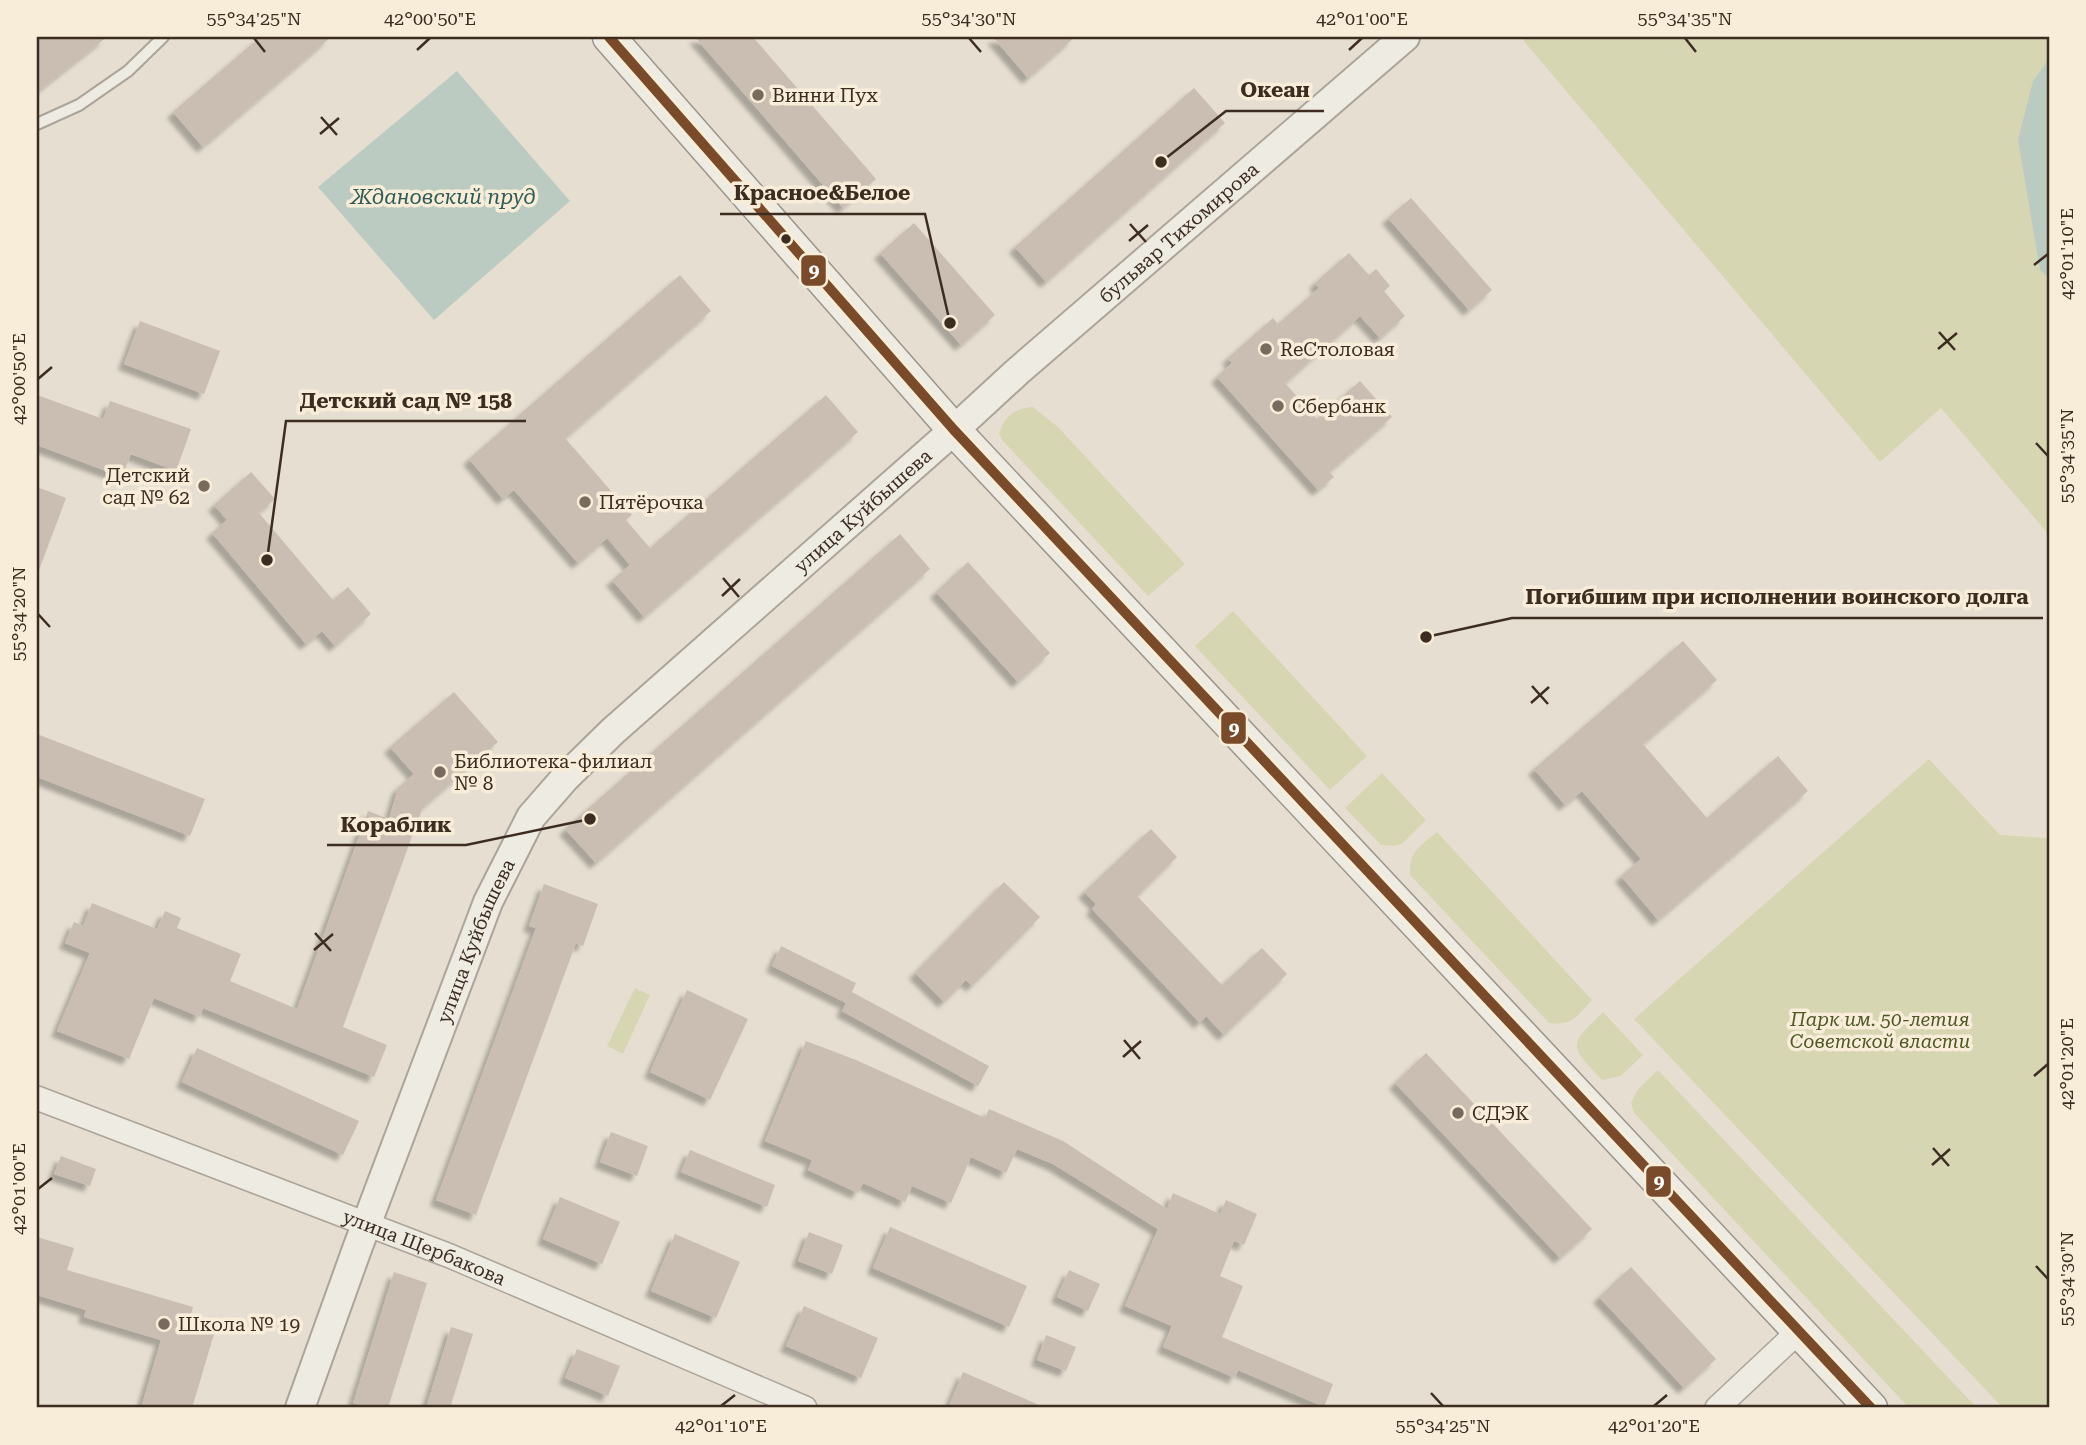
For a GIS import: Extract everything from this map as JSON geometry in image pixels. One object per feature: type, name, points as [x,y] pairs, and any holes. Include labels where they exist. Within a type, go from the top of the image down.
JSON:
[{"type":"main road","points":[[610,37],[954,430],[1871,1408]]},
{"type":"street","name":"бульвар Тихомирова","points":[[954,430],[1043,349],[1405,37]]},
{"type":"street","name":"улица Куйбышева","points":[[300,1408],[488,902],[531,817],[565,778],[613,731],[954,430]]},
{"type":"street","name":"улица Щербакова","points":[[37,1098],[450,1256],[805,1408]]},
{"type":"street","points":[[1717,1408],[1799,1331]]},
{"type":"lane","points":[[37,124],[79,105],[128,71],[163,37]]},
{"type":"green space","points":[[1527,37],[2049,37],[2049,535],[1941,408],[1880,462],[1523,40]]},
{"type":"green space","points":[[1033,407],[1058,427],[1185,564],[1148,596],[1002,440],[999,433],[1004,422],[1016,411]]},
{"type":"green space","points":[[1233,611],[1367,756],[1330,790],[1195,646]]},
{"type":"green space","name":"Парк им. 50-летия Советской власти","points":[[1929,759],[2000,835],[2049,838],[2049,1408],[2003,1408],[1634,1019]]},
{"type":"green space","points":[[1382,773],[1426,820],[1402,844],[1394,846],[1381,845],[1345,808]]},
{"type":"green space","points":[[1437,832],[1592,1000],[1574,1019],[1564,1023],[1549,1023],[1410,875],[1414,855],[1421,845]]},
{"type":"green space","points":[[635,988],[650,995],[623,1054],[607,1046]]},
{"type":"green space","points":[[1603,1012],[1643,1055],[1621,1076],[1602,1080],[1583,1059],[1577,1046],[1583,1032]]},
{"type":"green space","points":[[1658,1070],[1977,1408],[1909,1408],[1634,1113],[1631,1103],[1638,1089]]},
{"type":"water","points":[[2049,59],[2049,278],[2040,270],[2018,140],[2033,81]]},
{"type":"water","name":"Ждановский пруд","points":[[457,71],[570,201],[434,320],[318,187]]},
{"type":"building","points":[[37,37],[107,37],[37,92]]},
{"type":"building","points":[[260,37],[331,37],[203,147],[173,112]]},
{"type":"building","points":[[695,37],[753,37],[876,179],[843,208]]},
{"type":"building","points":[[993,37],[1075,37],[1028,78]]},
{"type":"building","points":[[1194,88],[1225,123],[1046,282],[1015,247]]},
{"type":"building","points":[[1411,198],[1492,290],[1469,310],[1388,218]]},
{"type":"building","points":[[914,223],[995,315],[961,345],[880,253]]},
{"type":"building","points":[[1349,253],[1369,275],[1376,269],[1390,286],[1384,291],[1405,316],[1380,338],[1360,316],[1285,383],[1317,419],[1360,381],[1392,417],[1329,472],[1334,477],[1318,490],[1217,377],[1232,363],[1228,358],[1273,318],[1278,324],[1319,288],[1315,283]]},
{"type":"building","points":[[680,275],[711,311],[565,438],[632,515],[626,520],[650,548],[826,395],[858,432],[644,617],[612,580],[630,565],[607,538],[578,563],[514,490],[503,499],[469,459]]},
{"type":"building","points":[[140,321],[220,351],[204,394],[124,364]]},
{"type":"building","points":[[37,395],[103,419],[110,401],[191,429],[176,471],[131,454],[122,477],[37,445]]},
{"type":"building","points":[[251,472],[275,499],[259,513],[333,600],[348,587],[371,614],[335,646],[322,631],[306,644],[212,533],[227,520],[214,505]]},
{"type":"building","points":[[37,487],[66,498],[39,570],[37,569]]},
{"type":"building","points":[[900,534],[930,569],[596,863],[565,829]]},
{"type":"building","points":[[968,562],[1050,653],[1018,682],[936,592]]},
{"type":"building","points":[[1683,641],[1717,680],[1643,744],[1707,818],[1778,756],[1808,791],[1658,920],[1621,876],[1641,859],[1582,791],[1565,805],[1534,769]]},
{"type":"building","points":[[454,692],[498,742],[423,807],[415,828],[343,1027],[387,1045],[374,1077],[203,1008],[200,1017],[154,998],[129,1059],[57,1031],[90,953],[65,943],[74,922],[83,926],[92,903],[157,929],[165,911],[181,918],[177,928],[241,954],[230,981],[297,1009],[368,811],[389,819],[398,788],[414,774],[390,747]]},
{"type":"building","points":[[37,734],[205,799],[190,836],[37,777]]},
{"type":"building","points":[[1151,829],[1177,857],[1137,896],[1222,985],[1262,948],[1287,974],[1224,1035],[1206,1016],[1200,1023],[1092,909],[1096,904],[1084,892]]},
{"type":"building","points":[[1004,882],[1040,917],[972,986],[966,980],[944,1002],[915,973]]},
{"type":"building","points":[[544,884],[598,904],[583,946],[576,943],[476,1215],[436,1200],[536,928],[529,926]]},
{"type":"building","points":[[781,946],[856,983],[852,992],[989,1066],[978,1086],[842,1011],[846,1003],[772,966]]},
{"type":"building","points":[[687,990],[748,1019],[710,1100],[650,1072]]},
{"type":"building","points":[[806,1041],[856,1060],[985,1118],[989,1109],[1063,1141],[1167,1209],[1173,1193],[1220,1214],[1226,1200],[1257,1214],[1244,1245],[1234,1241],[1220,1276],[1243,1286],[1222,1337],[1333,1384],[1324,1407],[1238,1370],[1235,1378],[1163,1347],[1172,1326],[1125,1306],[1158,1229],[1053,1164],[1017,1149],[1006,1173],[971,1157],[951,1203],[912,1186],[905,1202],[863,1183],[858,1193],[808,1170],[812,1160],[765,1141]]},
{"type":"building","points":[[197,1048],[359,1121],[343,1155],[182,1082]]},
{"type":"building","points":[[1426,1053],[1592,1229],[1560,1258],[1395,1083]]},
{"type":"building","points":[[611,1132],[648,1146],[637,1176],[600,1162]]},
{"type":"building","points":[[690,1150],[775,1185],[767,1207],[681,1172]]},
{"type":"building","points":[[61,1156],[96,1169],[90,1186],[54,1174]]},
{"type":"building","points":[[560,1197],[620,1222],[602,1264],[543,1239]]},
{"type":"building","points":[[890,1227],[1027,1286],[1009,1327],[873,1268]]},
{"type":"building","points":[[809,1232],[843,1245],[832,1274],[798,1261]]},
{"type":"building","points":[[675,1234],[740,1262],[716,1318],[651,1291]]},
{"type":"building","points":[[37,1237],[74,1248],[67,1270],[193,1307],[188,1326],[214,1334],[192,1408],[141,1408],[161,1340],[84,1317],[86,1310],[37,1295]]},
{"type":"building","points":[[1631,1267],[1716,1359],[1684,1388],[1599,1297]]},
{"type":"building","points":[[1069,1270],[1100,1284],[1088,1311],[1057,1297]]},
{"type":"building","points":[[394,1272],[427,1283],[388,1408],[370,1408],[353,1403]]},
{"type":"building","points":[[804,1306],[878,1338],[861,1378],[786,1346]]},
{"type":"building","points":[[451,1327],[473,1334],[450,1408],[426,1408]]},
{"type":"building","points":[[1046,1335],[1076,1347],[1066,1371],[1037,1360]]},
{"type":"building","points":[[577,1349],[620,1366],[608,1396],[565,1378]]},
{"type":"building","points":[[963,1372],[1046,1408],[948,1408]]},
{"type":"transit line","name":"9","points":[[609,37],[954,430],[1871,1408]]},
{"type":"place","name":"Винни Пух","points":[[758,95]]},
{"type":"place","name":"Океан","points":[[1161,162]]},
{"type":"place","name":"Красное&Белое","points":[[950,323]]},
{"type":"place","name":"ReСтоловая","points":[[1266,349]]},
{"type":"place","name":"Сбербанк","points":[[1278,406]]},
{"type":"place","name":"Детский сад № 62","points":[[204,486]]},
{"type":"place","name":"Пятёрочка","points":[[585,502]]},
{"type":"place","name":"Детский сад № 158","points":[[267,560]]},
{"type":"place","name":"Погибшим при исполнении воинского долга","points":[[1426,637]]},
{"type":"place","name":"Библиотека-филиал № 8","points":[[440,772]]},
{"type":"place","name":"Кораблик","points":[[590,819]]},
{"type":"place","name":"СДЭК","points":[[1458,1113]]},
{"type":"place","name":"Школа № 19","points":[[164,1324]]}]
